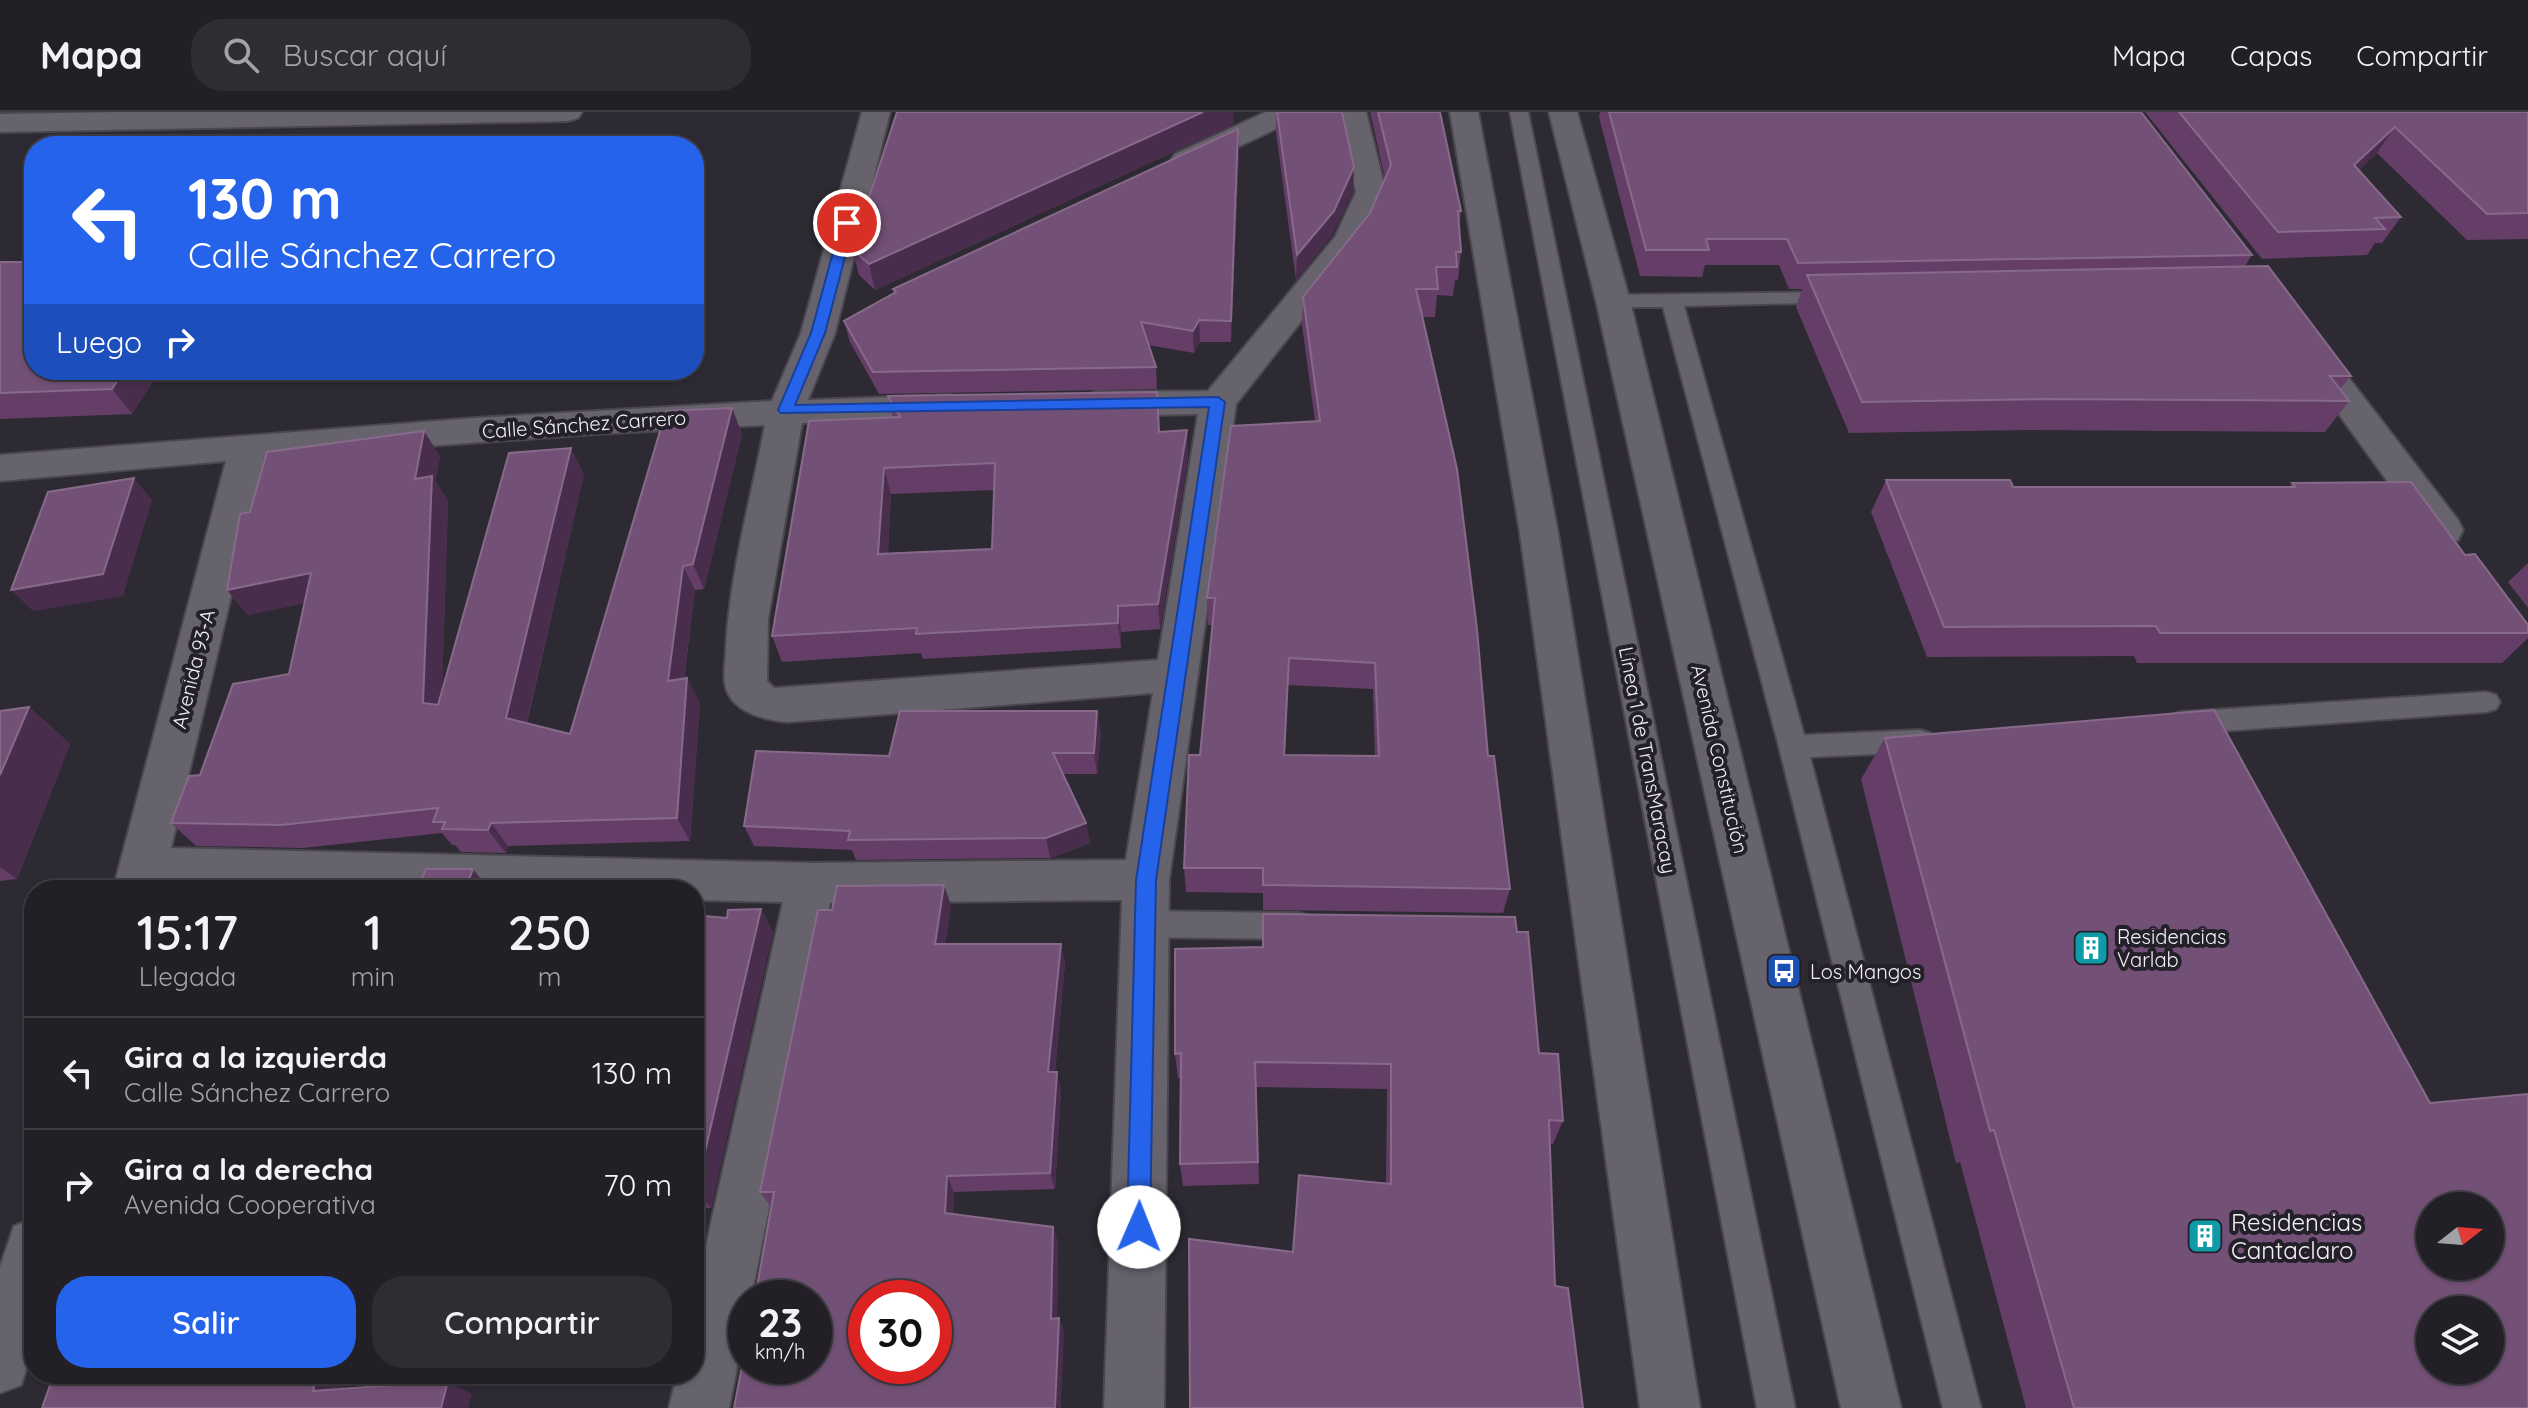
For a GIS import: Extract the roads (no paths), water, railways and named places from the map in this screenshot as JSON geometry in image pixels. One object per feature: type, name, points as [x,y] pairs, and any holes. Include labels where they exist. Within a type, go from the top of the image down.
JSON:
[{"type":"street","points":[[0,123],[568,112]]},
{"type":"street","points":[[876,112],[833,326],[786,410],[748,619],[746,685],[758,699],[772,704],[1177,675]]},
{"type":"street","points":[[1161,172],[1289,112]]},
{"type":"street","points":[[1134,1408],[1146,902],[1218,402],[1350,239],[1371,192],[1352,112]]},
{"type":"street","points":[[1464,112],[1539,533],[1670,1408]]},
{"type":"street","name":"Avenida Constitución","points":[[1563,112],[1613,301],[1871,1408]]},
{"type":"street","points":[[2293,328],[2462,555]]},
{"type":"street","points":[[1058,405],[1218,402]]},
{"type":"street","name":"Calle Sánchez Carrero","points":[[0,468],[248,447],[786,410],[978,406]]},
{"type":"street","name":"Avenida 93-A","points":[[140,878],[248,447]]},
{"type":"street","points":[[140,878],[408,880]]},
{"type":"street","points":[[704,882],[811,883],[1146,902]]},
{"type":"street","points":[[699,1408],[811,883]]},
{"type":"street","points":[[0,1364],[24,1281]]},
{"type":"lane","name":"Línea 1 de TransMaracay","points":[[1519,112],[1776,1408]]},
{"type":"lane","points":[[1613,301],[1859,297]]},
{"type":"lane","points":[[1672,301],[1793,747],[1962,1408]]},
{"type":"lane","points":[[2156,725],[2486,702]]},
{"type":"lane","points":[[1793,747],[1952,739]]},
{"type":"lane","points":[[1146,902],[1332,927]]},
{"type":"place","name":"Residencias Varlab","points":[[2091,948]]},
{"type":"place","name":"Los Mangos","points":[[1784,971]]},
{"type":"place","name":"Residencias Cantaclaro","points":[[2205,1236]]}]
